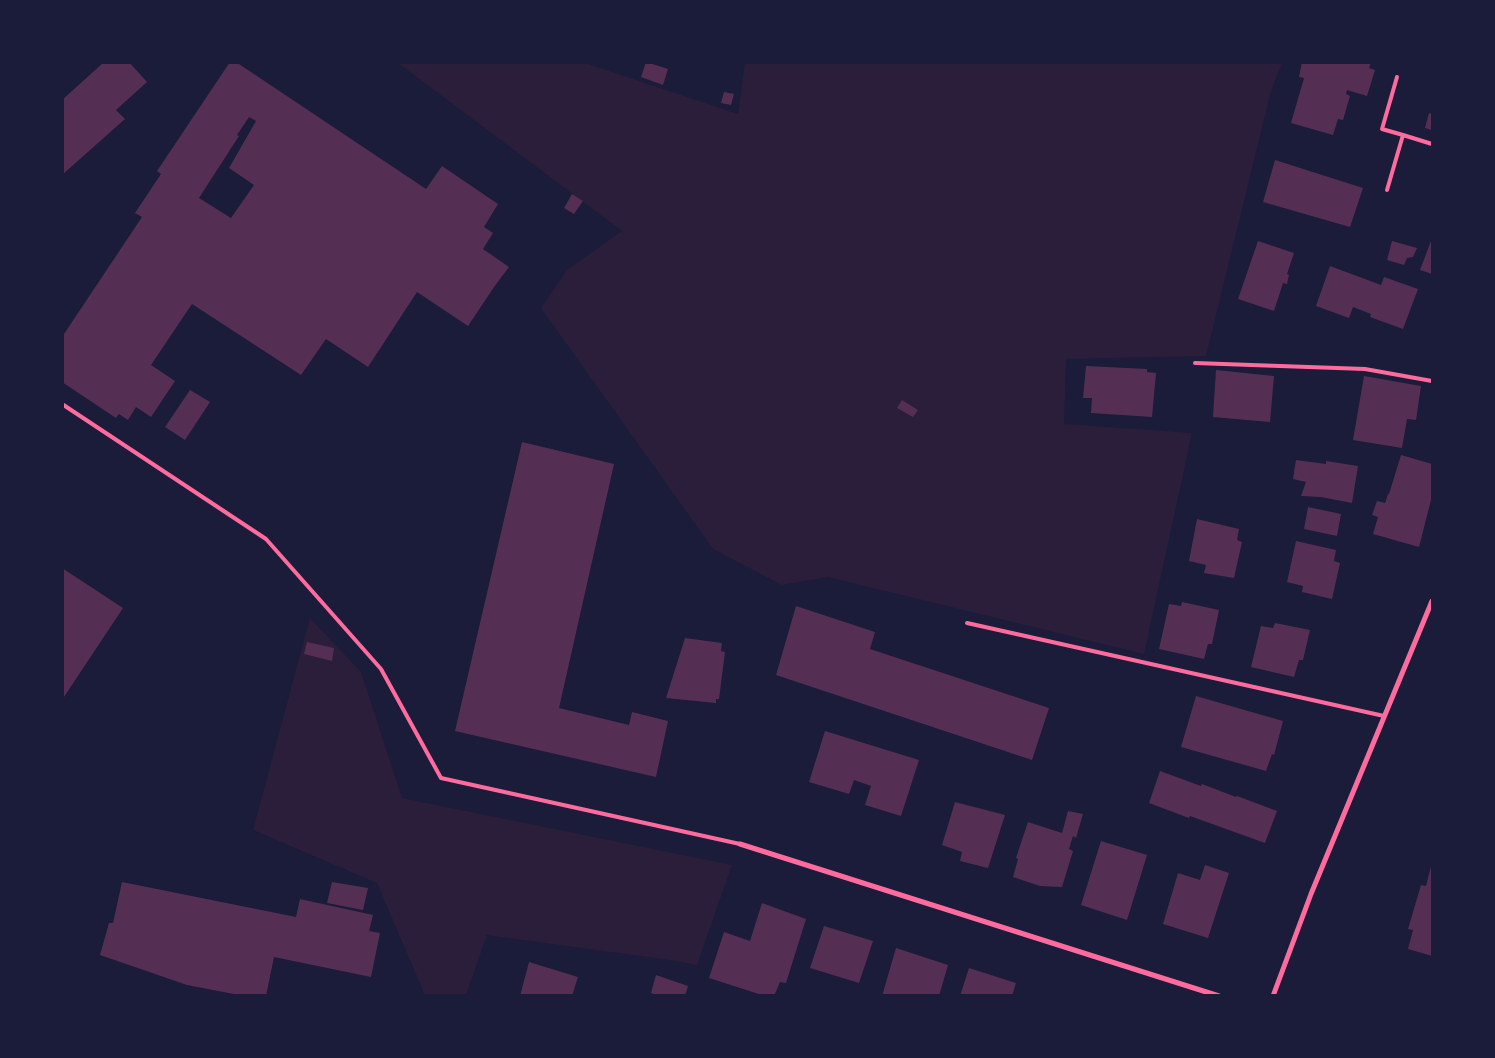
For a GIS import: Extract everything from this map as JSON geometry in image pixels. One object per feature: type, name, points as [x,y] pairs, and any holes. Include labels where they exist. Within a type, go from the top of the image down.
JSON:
[{"type":"street","points":[[1273,996],[1310,894],[1432,601]]},
{"type":"street","points":[[740,844],[1219,996]]},
{"type":"lane","points":[[1397,77],[1382,129],[1432,144]]},
{"type":"lane","points":[[1387,190],[1403,135]]},
{"type":"lane","points":[[1195,363],[1365,369],[1432,382]]},
{"type":"lane","points":[[62,404],[266,539],[381,669],[441,778],[740,844]]},
{"type":"lane","points":[[967,623],[1384,716]]},
{"type":"shaded area","points":[[398,63],[585,63],[738,114],[745,63],[1282,63],[1271,91],[1206,356],[1066,359],[1064,424],[1192,433],[1144,654],[828,577],[782,585],[713,549],[541,308],[567,270],[622,231]]},
{"type":"shaded area","points":[[310,618],[361,672],[402,798],[732,865],[697,965],[487,935],[466,995],[425,995],[377,883],[253,830]]},
{"type":"building","points":[[104,62],[129,62],[147,82],[116,110],[125,119],[62,175],[62,100]]},
{"type":"building","points":[[230,62],[236,62],[426,189],[442,166],[498,204],[484,227],[493,233],[483,249],[509,267],[468,326],[417,292],[368,367],[326,339],[301,375],[192,304],[151,365],[175,381],[151,417],[136,407],[128,420],[119,414],[116,418],[62,382],[62,337],[142,217],[135,213],[161,174],[157,171]],"holes":[[[249,117],[256,121],[229,168],[254,185],[231,218],[199,198]]]},
{"type":"building","points":[[646,62],[668,69],[663,85],[641,77]]},
{"type":"building","points":[[1302,62],[1371,62],[1369,68],[1375,70],[1367,96],[1347,90],[1346,94],[1350,96],[1343,120],[1338,119],[1333,135],[1291,123],[1304,78],[1299,77]]},
{"type":"building","points":[[724,92],[734,94],[731,105],[721,103]]},
{"type":"building","points":[[1429,113],[1432,114],[1432,130],[1425,128]]},
{"type":"building","points":[[1275,160],[1363,188],[1350,227],[1263,202]]},
{"type":"building","points":[[572,194],[583,201],[574,214],[564,208]]},
{"type":"building","points":[[1258,241],[1294,253],[1287,274],[1289,275],[1287,284],[1283,283],[1274,311],[1238,299]]},
{"type":"building","points":[[1392,241],[1417,248],[1413,257],[1407,258],[1404,265],[1387,260]]},
{"type":"building","points":[[1432,241],[1432,274],[1420,270]]},
{"type":"building","points":[[1330,266],[1381,285],[1384,277],[1418,289],[1403,329],[1370,317],[1371,314],[1353,307],[1349,318],[1316,306]]},
{"type":"building","points":[[1086,366],[1147,369],[1147,372],[1156,373],[1152,417],[1091,413],[1092,398],[1083,398]]},
{"type":"building","points":[[1216,370],[1274,376],[1270,422],[1213,417]]},
{"type":"building","points":[[1364,376],[1421,386],[1416,420],[1407,419],[1402,448],[1353,440]]},
{"type":"building","points":[[190,390],[210,402],[185,440],[165,427]]},
{"type":"building","points":[[902,400],[918,410],[913,417],[897,408]]},
{"type":"building","points":[[522,442],[614,464],[559,708],[629,725],[632,712],[668,721],[656,777],[455,731]]},
{"type":"building","points":[[1401,455],[1432,464],[1432,496],[1419,547],[1373,534],[1378,517],[1372,515],[1377,501],[1385,503]]},
{"type":"building","points":[[1296,460],[1326,464],[1326,461],[1358,466],[1352,503],[1321,497],[1301,496],[1306,482],[1293,479]]},
{"type":"building","points":[[1308,507],[1341,514],[1337,536],[1304,529]]},
{"type":"building","points":[[1197,519],[1239,529],[1237,540],[1242,542],[1234,578],[1204,573],[1206,565],[1189,561]]},
{"type":"building","points":[[1296,541],[1336,550],[1334,561],[1340,563],[1332,599],[1302,592],[1303,586],[1287,582]]},
{"type":"building","points":[[62,568],[123,608],[62,700]]},
{"type":"building","points":[[1182,602],[1219,610],[1212,644],[1208,644],[1204,659],[1159,649],[1169,604],[1181,606]]},
{"type":"building","points":[[796,606],[875,632],[870,649],[1049,708],[1032,760],[776,675]]},
{"type":"building","points":[[1275,623],[1310,630],[1303,660],[1299,660],[1294,677],[1251,667],[1261,626],[1273,628]]},
{"type":"building","points":[[685,638],[722,643],[721,651],[725,652],[719,699],[716,699],[716,703],[666,698]]},
{"type":"building","points":[[307,642],[334,648],[332,661],[304,654]]},
{"type":"building","points":[[1196,696],[1283,721],[1274,755],[1272,754],[1266,771],[1181,747]]},
{"type":"building","points":[[825,731],[919,760],[901,816],[865,805],[871,786],[854,780],[849,794],[809,782]]},
{"type":"building","points":[[1160,771],[1277,811],[1265,843],[1149,803]]},
{"type":"building","points":[[955,802],[1005,815],[988,868],[960,861],[962,852],[942,845]]},
{"type":"building","points":[[1068,811],[1083,814],[1076,838],[1073,836],[1069,849],[1073,851],[1062,887],[1040,886],[1013,877],[1018,859],[1016,858],[1028,822],[1062,833]]},
{"type":"building","points":[[1101,841],[1147,855],[1127,920],[1081,905]]},
{"type":"building","points":[[1432,862],[1432,956],[1408,949],[1413,930],[1408,929],[1421,885],[1426,886]]},
{"type":"building","points":[[1205,865],[1229,873],[1208,938],[1163,924],[1178,873],[1200,880]]},
{"type":"building","points":[[122,882],[296,917],[300,899],[373,915],[369,931],[380,933],[371,977],[274,957],[266,996],[244,996],[187,985],[100,955],[109,923],[113,923]]},
{"type":"building","points":[[332,882],[368,888],[363,910],[327,903]]},
{"type":"building","points":[[762,903],[806,919],[786,983],[780,982],[774,996],[765,996],[709,978],[724,932],[750,941]]},
{"type":"building","points":[[824,926],[873,941],[859,983],[810,968]]},
{"type":"building","points":[[896,948],[948,965],[939,996],[882,996]]},
{"type":"building","points":[[529,962],[578,977],[572,996],[520,996]]},
{"type":"building","points":[[969,968],[1016,983],[1012,996],[960,996]]},
{"type":"building","points":[[656,975],[688,986],[685,996],[660,996],[651,993]]}]
